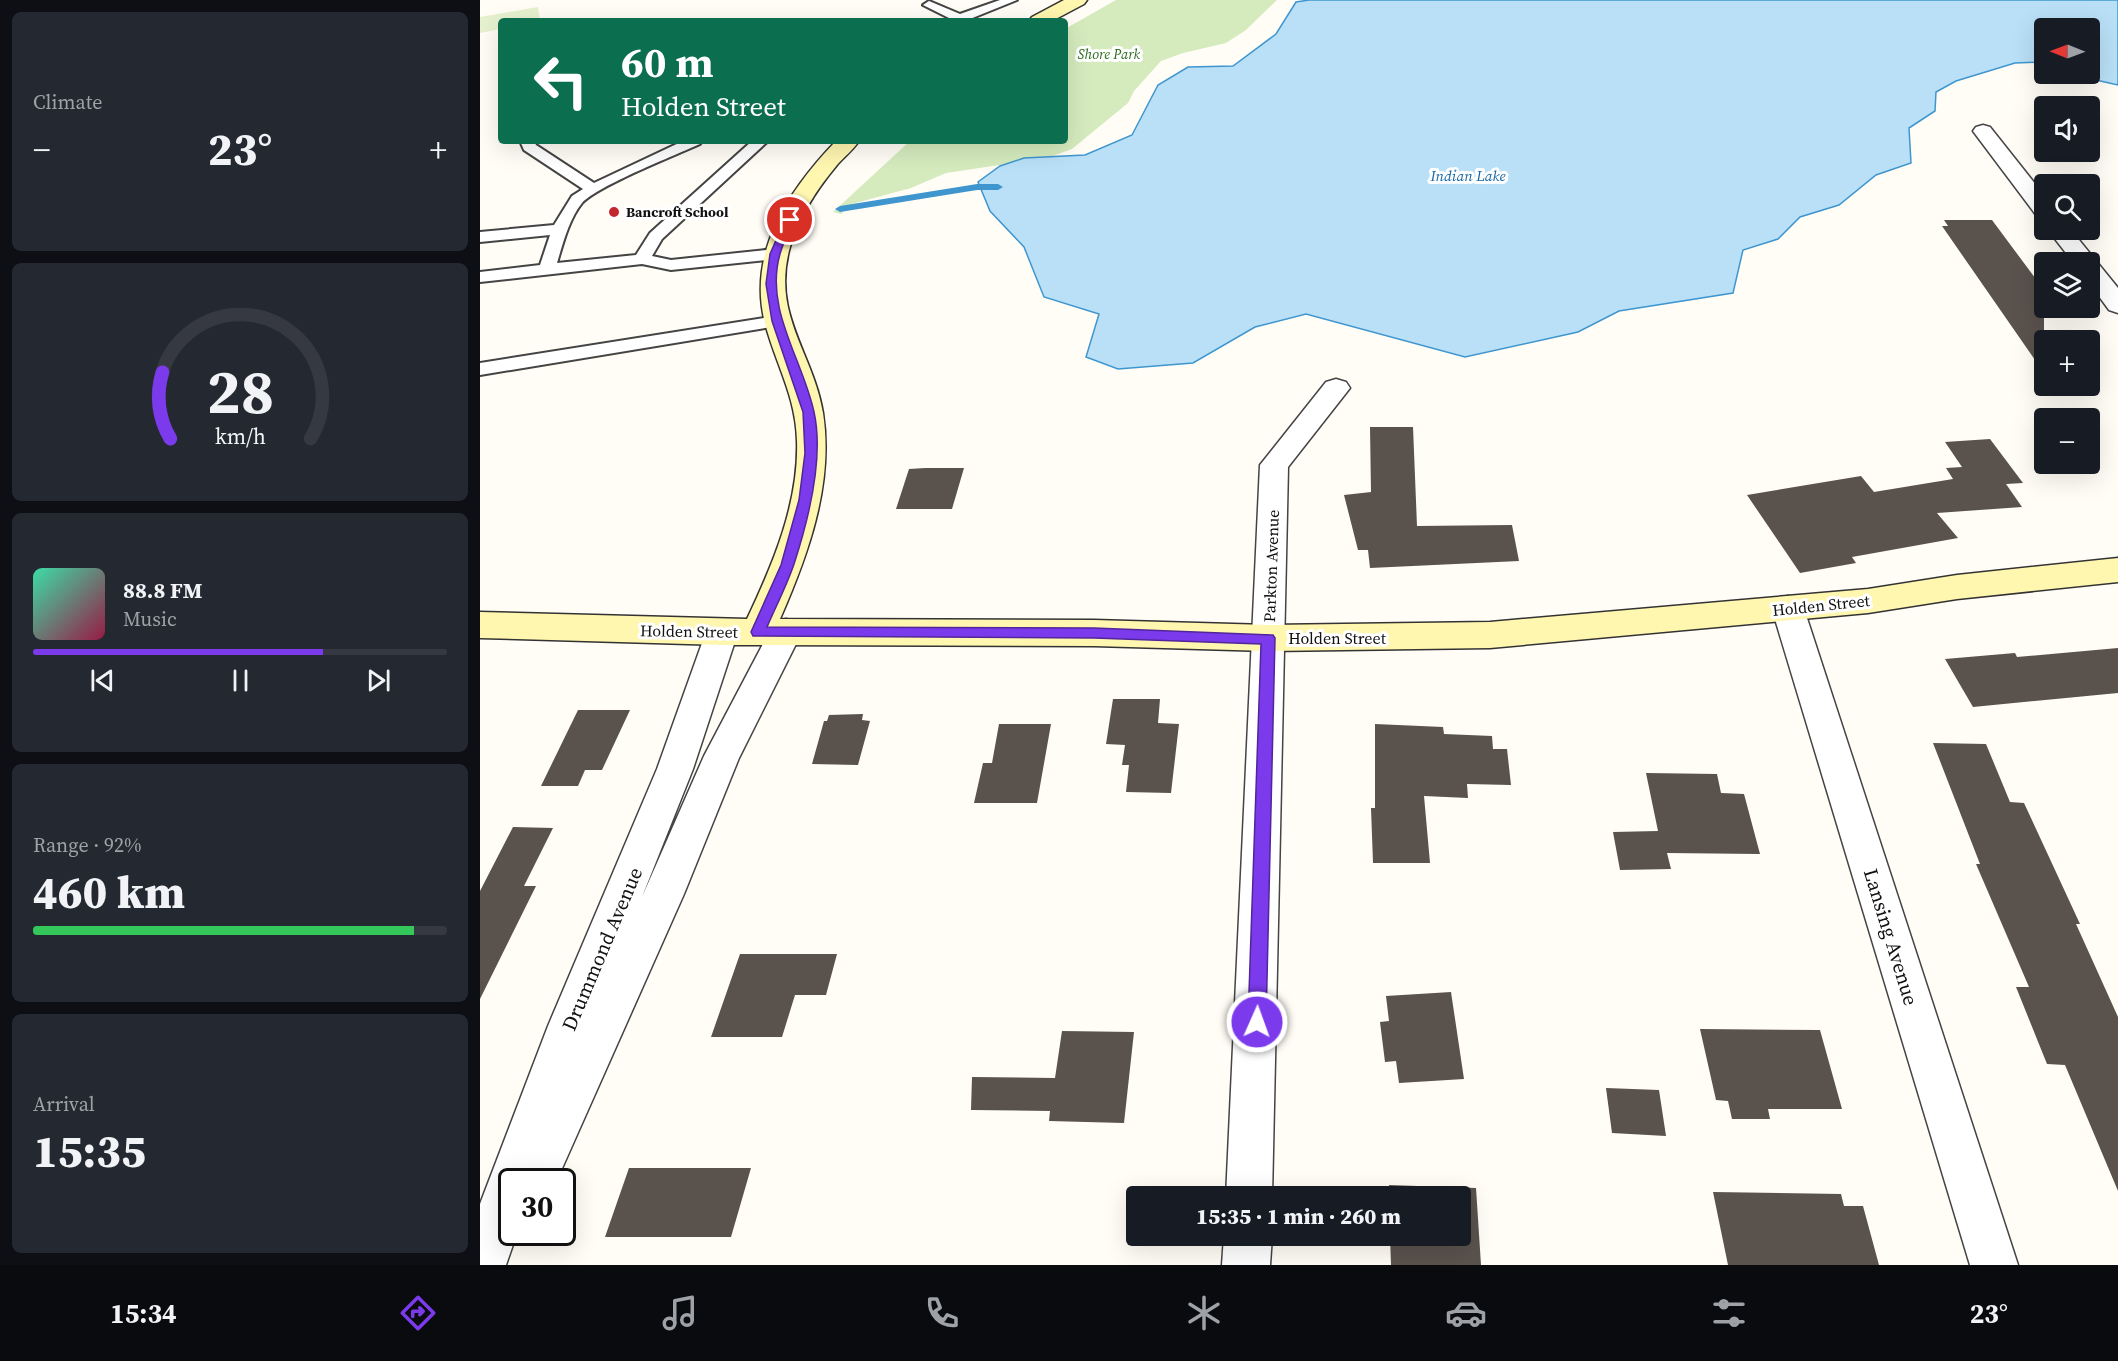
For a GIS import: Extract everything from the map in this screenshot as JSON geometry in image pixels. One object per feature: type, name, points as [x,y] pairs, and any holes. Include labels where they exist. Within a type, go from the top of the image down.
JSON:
[{"type":"main road","points":[[1044,18],[1078,0]]},
{"type":"main road","points":[[755,632],[788,565],[805,500],[811,453],[809,412],[777,321],[771,284],[775,254],[781,235],[808,190],[846,144]]},
{"type":"main road","name":"Holden Street","points":[[480,625],[755,632],[1094,633],[1268,638],[1490,634],[1788,609],[2118,570]]},
{"type":"street","points":[[1983,131],[2034,197]]},
{"type":"street","points":[[2068,240],[2077,252]]},
{"type":"street","points":[[2100,281],[2118,304]]},
{"type":"street","name":"Parkton Avenue","points":[[1250,1186],[1274,465],[1336,388]]},
{"type":"street","name":"Lansing Avenue","points":[[1788,609],[1994,1265]]},
{"type":"street","name":"Drummond Avenue","points":[[538,1168],[664,894],[722,756],[755,632]]},
{"type":"street","name":"Drummond Avenue","points":[[482,1265],[543,1093],[669,788],[706,687],[755,632]]},
{"type":"street","points":[[489,1265],[499,1246]]},
{"type":"street","points":[[1246,1265],[1247,1246]]},
{"type":"lane","points":[[958,18],[970,0]]},
{"type":"lane","points":[[929,5],[958,18],[1011,0]]},
{"type":"lane","points":[[528,144],[593,189]]},
{"type":"lane","points":[[546,269],[560,230],[578,199],[593,189],[689,144]]},
{"type":"lane","points":[[642,259],[656,236],[758,144]]},
{"type":"lane","points":[[480,237],[560,230]]},
{"type":"lane","points":[[480,277],[642,259],[671,265],[775,254]]},
{"type":"lane","points":[[480,369],[777,321]]},
{"type":"green space","name":"Shore Park","points":[[1116,0],[1277,0],[1246,30],[1226,43],[1183,53],[1161,61],[1134,91],[1128,103],[1072,149],[1047,158],[946,173],[911,188],[852,204],[841,214],[833,212],[907,144],[1068,144],[1068,27]]},
{"type":"green space","points":[[538,7],[540,18],[498,18],[498,30],[480,33],[480,17]]},
{"type":"water","name":"Indian Lake","points":[[1309,0],[2118,0],[2118,85],[2100,81],[2100,18],[2034,18],[2034,62],[2015,63],[1956,81],[1936,92],[1935,111],[1909,128],[1911,163],[1876,175],[1839,205],[1800,217],[1778,239],[1743,250],[1733,293],[1619,311],[1578,332],[1465,357],[1306,314],[1255,327],[1193,363],[1118,369],[1086,357],[1099,314],[1044,297],[1024,247],[990,211],[978,182],[1000,166],[1024,158],[1085,155],[1132,135],[1158,85],[1188,67],[1233,66],[1276,34],[1296,2]]},
{"type":"building","points":[[1944,220],[1992,220],[2034,277],[2034,318],[2044,318],[2044,330],[2034,330],[2034,359],[1942,226],[1948,226]]},
{"type":"building","points":[[1370,427],[1413,427],[1417,526],[1512,525],[1519,561],[1370,568],[1368,550],[1358,550],[1344,495],[1371,492]]},
{"type":"building","points":[[1990,439],[2023,483],[2006,484],[2022,507],[1937,513],[1958,538],[1852,557],[1856,563],[1800,573],[1747,495],[1861,476],[1874,492],[1953,479],[1946,468],[1962,467],[1945,442]]},
{"type":"building","points":[[964,468],[952,509],[896,509],[909,469]]},
{"type":"building","points":[[2118,648],[2118,693],[1973,707],[1945,659],[2015,653],[2017,657]]},
{"type":"building","points":[[1113,699],[1160,699],[1158,723],[1179,724],[1171,793],[1126,792],[1129,765],[1122,765],[1125,745],[1106,744]]},
{"type":"building","points":[[578,710],[630,710],[602,770],[585,770],[578,786],[541,786]]},
{"type":"building","points":[[863,714],[862,720],[870,721],[858,765],[812,764],[824,721],[827,721],[829,715]]},
{"type":"building","points":[[999,724],[1051,724],[1037,803],[974,803],[983,763],[992,763]]},
{"type":"building","points":[[1375,724],[1443,727],[1444,734],[1492,736],[1493,749],[1507,749],[1511,785],[1467,784],[1468,798],[1424,796],[1430,863],[1373,863],[1371,808],[1375,808]]},
{"type":"building","points":[[1933,743],[1986,744],[2010,802],[2024,803],[2080,924],[2076,924],[2118,1017],[2118,1191],[2065,1065],[2047,1064],[2016,987],[2029,987],[1976,864],[1980,864]]},
{"type":"building","points":[[1646,773],[1717,774],[1721,793],[1744,794],[1760,854],[1667,853],[1671,869],[1620,870],[1613,832],[1658,831]]},
{"type":"building","points":[[513,827],[553,828],[524,886],[536,886],[480,999],[480,891]]},
{"type":"building","points":[[740,954],[837,954],[826,995],[795,995],[782,1037],[711,1037]]},
{"type":"building","points":[[1451,992],[1464,1079],[1399,1083],[1396,1061],[1385,1062],[1380,1022],[1389,1021],[1386,996]]},
{"type":"building","points":[[1700,1029],[1820,1030],[1842,1109],[1768,1109],[1770,1119],[1732,1119],[1728,1101],[1716,1100]]},
{"type":"building","points":[[1062,1031],[1134,1032],[1124,1123],[1049,1121],[1050,1111],[971,1110],[972,1077],[1055,1078]]},
{"type":"building","points":[[1606,1088],[1659,1090],[1666,1136],[1612,1133]]},
{"type":"building","points":[[629,1168],[751,1168],[731,1237],[605,1237]]},
{"type":"building","points":[[1471,1188],[1476,1188],[1481,1265],[1391,1265],[1390,1246],[1471,1246]]},
{"type":"building","points":[[1713,1192],[1841,1194],[1844,1206],[1863,1206],[1879,1265],[1728,1265]]},
{"type":"waterway","points":[[840,209],[977,187],[998,187]]},
{"type":"place","name":"Bancroft School","points":[[614,212]]},
{"type":"route","points":[[790,220],[781,235],[775,254],[771,284],[777,321],[809,412],[811,453],[805,500],[788,565],[758,632],[1094,633],[1268,638],[1257,1022]]}]
